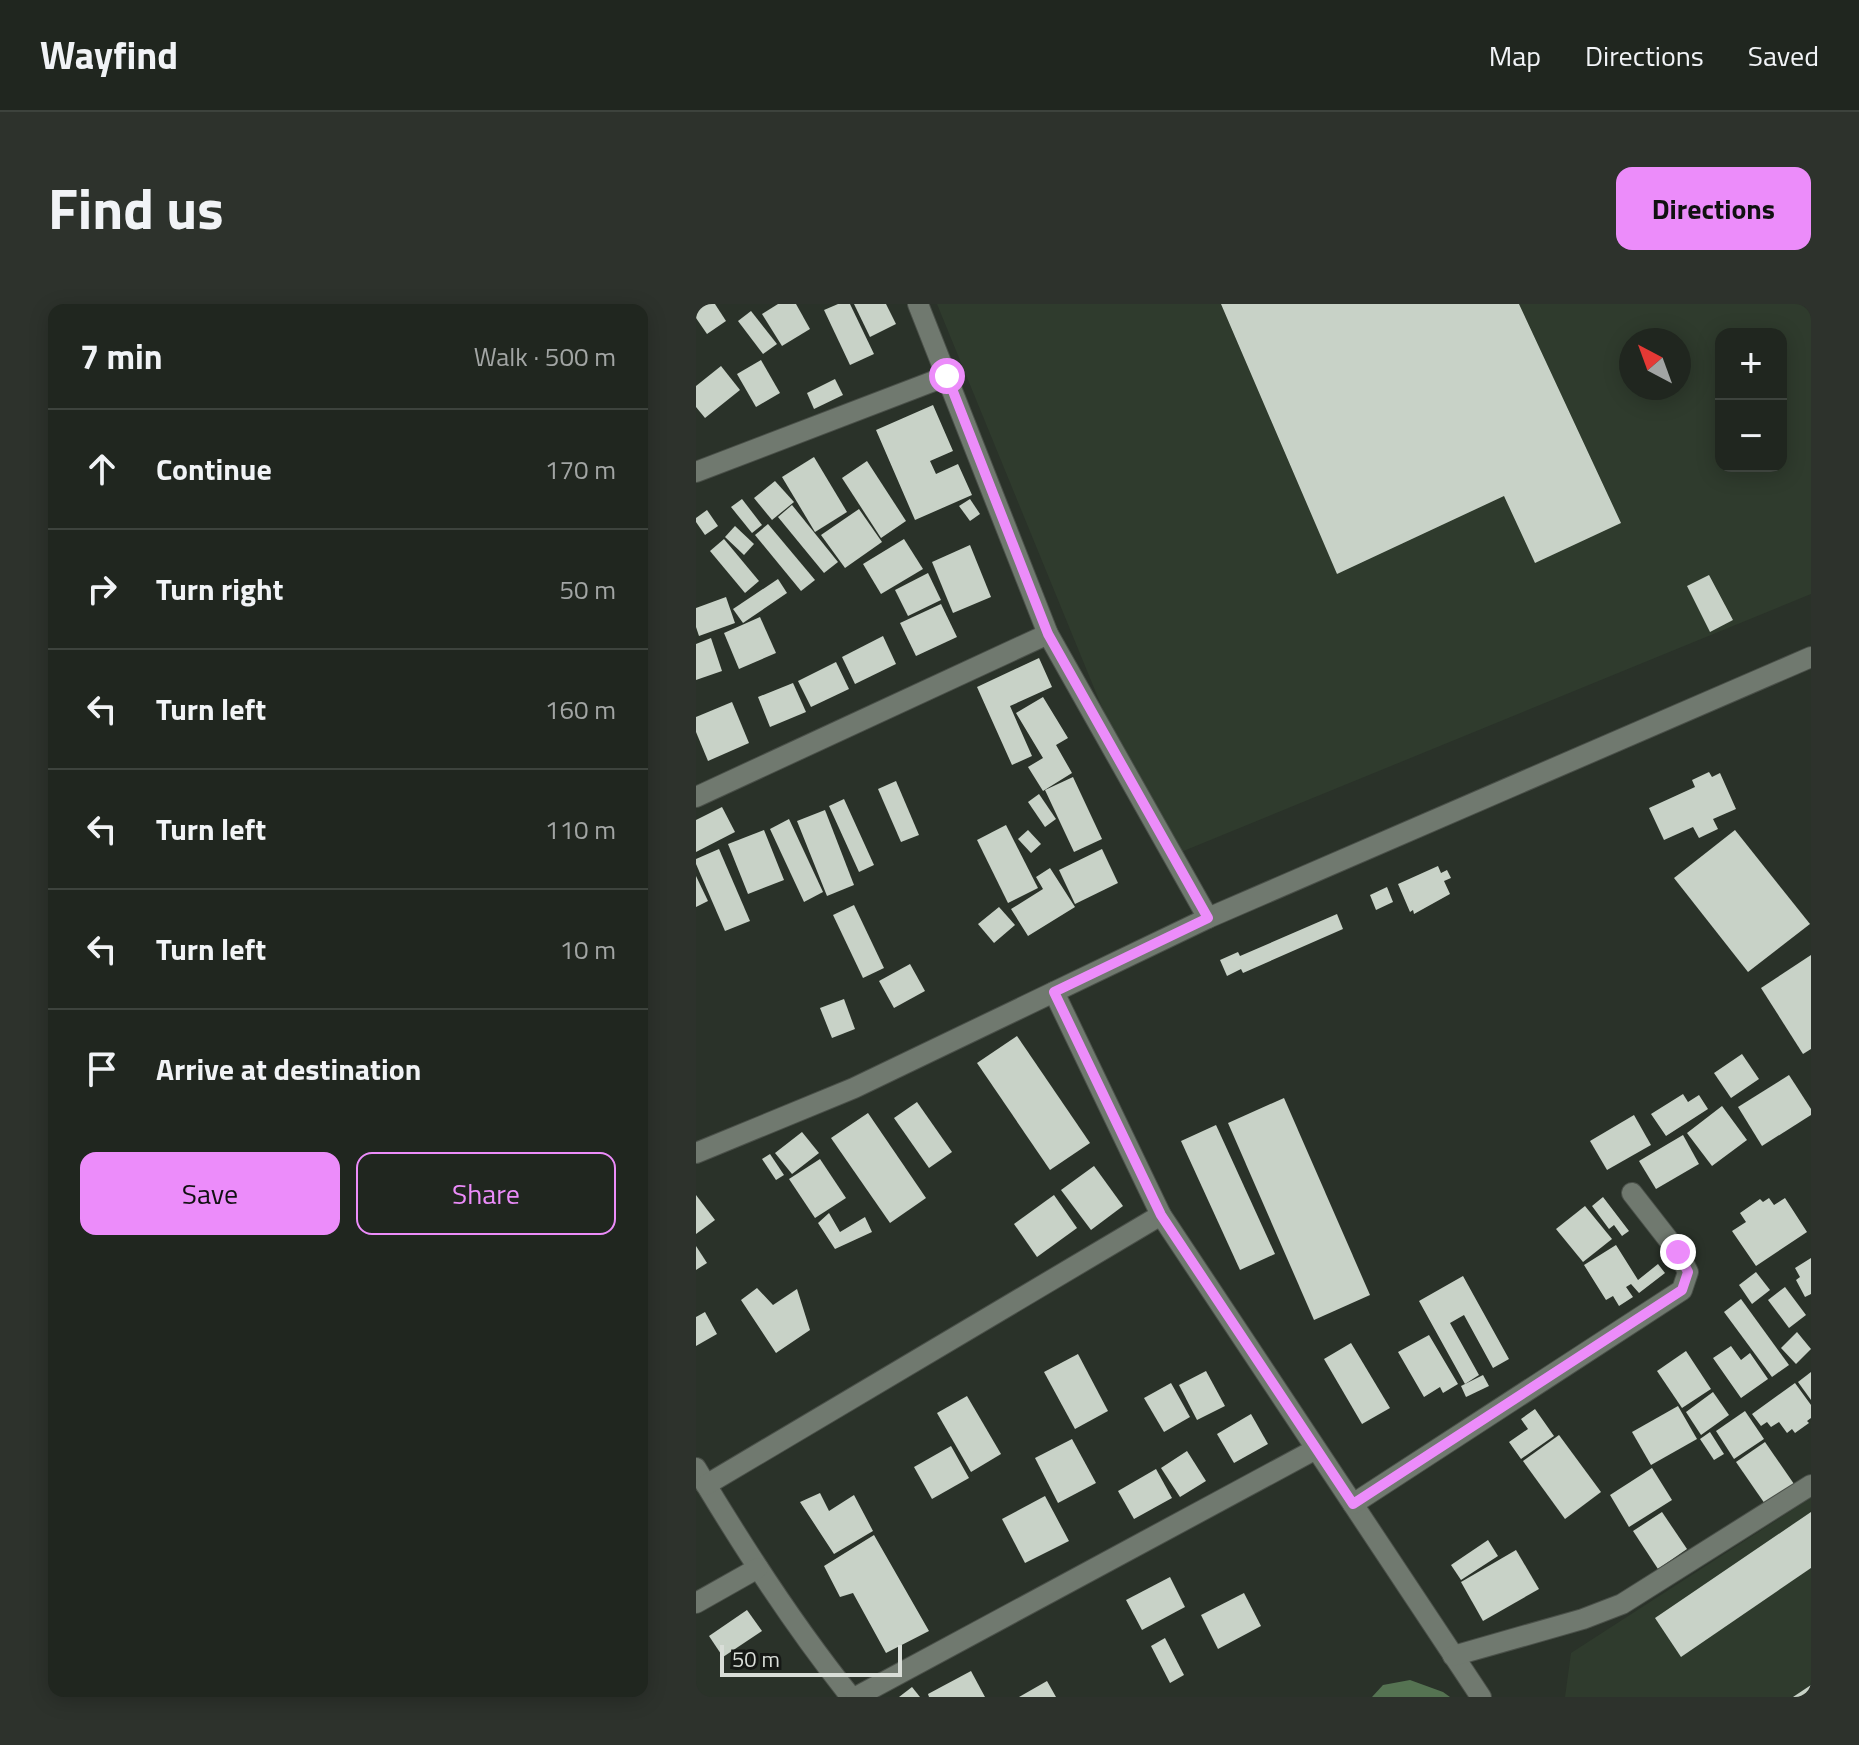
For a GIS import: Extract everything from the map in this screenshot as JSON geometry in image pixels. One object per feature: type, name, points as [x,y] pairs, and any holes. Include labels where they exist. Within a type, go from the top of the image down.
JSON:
[{"type":"street","points":[[918,304],[1048,634],[1208,918]]},
{"type":"street","points":[[696,472],[947,376]]},
{"type":"street","points":[[696,797],[1048,634]]},
{"type":"street","points":[[696,1153],[854,1088],[1208,918],[1811,657]]},
{"type":"street","points":[[1054,992],[1161,1215],[1481,1697]]},
{"type":"street","points":[[1353,1504],[1682,1290],[1688,1272],[1678,1252],[1632,1193]]},
{"type":"street","points":[[1161,1215],[701,1476],[758,1568],[825,1664],[853,1697],[1316,1449]]},
{"type":"street","points":[[1453,1656],[1583,1619],[1622,1604],[1811,1485]]},
{"type":"street","points":[[696,1603],[758,1568]]},
{"type":"shaded area","points":[[937,304],[1811,304],[1811,594],[1164,859]]},
{"type":"shaded area","points":[[1811,1498],[1811,1697],[1565,1697],[1571,1653]]},
{"type":"shaded area","points":[[1410,1680],[1450,1697],[1372,1697],[1383,1685]]},
{"type":"building","points":[[696,304],[715,304],[726,321],[707,334],[696,318]]},
{"type":"building","points":[[778,304],[796,304],[810,329],[782,346],[762,314]]},
{"type":"building","points":[[838,304],[850,304],[874,354],[850,365],[824,310]]},
{"type":"building","points":[[854,304],[886,304],[896,324],[870,337]]},
{"type":"building","points":[[1221,304],[1519,304],[1621,523],[1535,563],[1504,496],[1337,574]]},
{"type":"building","points":[[751,311],[777,344],[763,354],[738,321]]},
{"type":"building","points":[[761,360],[780,393],[756,407],[737,374]]},
{"type":"building","points":[[721,366],[740,390],[705,418],[696,407],[696,386]]},
{"type":"building","points":[[835,379],[843,395],[814,409],[807,393]]},
{"type":"building","points":[[933,405],[953,451],[930,461],[936,474],[958,464],[972,495],[915,520],[876,430]]},
{"type":"building","points":[[814,457],[847,512],[815,532],[782,477]]},
{"type":"building","points":[[867,461],[906,521],[881,538],[842,478]]},
{"type":"building","points":[[775,481],[794,502],[772,520],[754,498]]},
{"type":"building","points":[[742,499],[762,525],[752,533],[731,507]]},
{"type":"building","points":[[970,499],[980,514],[970,521],[959,506]]},
{"type":"building","points":[[792,505],[838,562],[824,573],[778,517]]},
{"type":"building","points":[[859,509],[882,542],[845,568],[821,535]]},
{"type":"building","points":[[707,510],[718,526],[705,535],[696,518]]},
{"type":"building","points":[[768,524],[815,580],[801,591],[755,535]]},
{"type":"building","points":[[735,526],[754,544],[744,555],[725,537]]},
{"type":"building","points":[[724,539],[759,581],[745,593],[710,551]]},
{"type":"building","points":[[904,539],[923,569],[881,594],[863,564]]},
{"type":"building","points":[[970,545],[991,597],[953,613],[932,562]]},
{"type":"building","points":[[928,573],[941,600],[908,616],[895,590]]},
{"type":"building","points":[[1709,575],[1733,620],[1710,632],[1687,586]]},
{"type":"building","points":[[778,579],[787,593],[743,623],[733,609]]},
{"type":"building","points":[[726,597],[735,623],[699,636],[696,608]]},
{"type":"building","points":[[941,604],[957,637],[916,656],[900,623]]},
{"type":"building","points":[[760,617],[776,653],[739,669],[724,633]]},
{"type":"building","points":[[883,636],[896,664],[855,684],[842,657]]},
{"type":"building","points":[[711,638],[722,671],[696,680],[696,644]]},
{"type":"building","points":[[1039,658],[1052,687],[1010,706],[1032,756],[1012,765],[977,687]]},
{"type":"building","points":[[836,662],[849,689],[811,707],[798,681]]},
{"type":"building","points":[[793,683],[806,712],[770,727],[758,697]]},
{"type":"building","points":[[1043,697],[1068,738],[1056,745],[1072,773],[1043,791],[1028,767],[1043,758],[1016,713]]},
{"type":"building","points":[[732,702],[749,743],[708,761],[696,732],[696,717]]},
{"type":"building","points":[[1709,772],[1712,777],[1720,773],[1736,809],[1713,819],[1718,829],[1699,838],[1693,827],[1664,840],[1649,808],[1695,787],[1692,780]]},
{"type":"building","points":[[1073,777],[1102,839],[1074,852],[1045,790]]},
{"type":"building","points":[[896,781],[919,835],[901,842],[878,789]]},
{"type":"building","points":[[1039,794],[1056,819],[1045,827],[1028,802]]},
{"type":"building","points":[[844,799],[874,865],[859,872],[829,806]]},
{"type":"building","points":[[722,807],[735,832],[696,852],[696,820]]},
{"type":"building","points":[[825,810],[854,885],[827,896],[797,821]]},
{"type":"building","points":[[789,819],[823,892],[804,902],[770,829]]},
{"type":"building","points":[[1006,825],[1038,888],[1008,903],[977,840]]},
{"type":"building","points":[[764,830],[784,880],[748,894],[728,844]]},
{"type":"building","points":[[1028,830],[1041,844],[1031,853],[1018,839]]},
{"type":"building","points":[[1735,830],[1810,924],[1748,972],[1674,878]]},
{"type":"building","points":[[719,849],[750,921],[725,931],[696,864],[696,859]]},
{"type":"building","points":[[1102,849],[1118,883],[1075,904],[1059,870]]},
{"type":"building","points":[[1438,866],[1441,873],[1447,870],[1451,878],[1444,881],[1450,894],[1414,914],[1413,910],[1410,912],[1398,884]]},
{"type":"building","points":[[1050,868],[1075,907],[1028,936],[1011,909],[1043,889],[1036,877]]},
{"type":"building","points":[[696,876],[708,901],[696,907]]},
{"type":"building","points":[[1387,887],[1393,902],[1376,910],[1370,895]]},
{"type":"building","points":[[854,905],[884,968],[863,978],[833,915]]},
{"type":"building","points":[[999,907],[1015,925],[994,943],[978,924]]},
{"type":"building","points":[[1337,914],[1343,929],[1243,973],[1241,969],[1227,976],[1220,960],[1238,952],[1240,956]]},
{"type":"building","points":[[1811,955],[1811,1049],[1803,1054],[1761,988]]},
{"type":"building","points":[[910,964],[925,991],[894,1008],[879,981]]},
{"type":"building","points":[[844,999],[855,1029],[832,1038],[820,1008]]},
{"type":"building","points":[[1017,1036],[1090,1143],[1050,1170],[977,1063]]},
{"type":"building","points":[[1742,1054],[1759,1079],[1731,1098],[1714,1073]]},
{"type":"building","points":[[1789,1075],[1811,1109],[1811,1115],[1762,1146],[1738,1107]]},
{"type":"building","points":[[1683,1094],[1688,1102],[1699,1095],[1708,1109],[1666,1136],[1651,1114]]},
{"type":"building","points":[[1284,1098],[1370,1295],[1314,1320],[1228,1123]]},
{"type":"building","points":[[917,1102],[952,1152],[929,1168],[894,1118]]},
{"type":"building","points":[[1722,1106],[1747,1140],[1712,1166],[1687,1133]]},
{"type":"building","points":[[868,1113],[926,1198],[890,1223],[831,1138]]},
{"type":"building","points":[[1634,1115],[1651,1145],[1607,1170],[1590,1141]]},
{"type":"building","points":[[1216,1125],[1275,1254],[1240,1270],[1181,1141]]},
{"type":"building","points":[[802,1132],[819,1153],[792,1174],[775,1153]]},
{"type":"building","points":[[1683,1135],[1699,1164],[1656,1189],[1639,1161]]},
{"type":"building","points":[[770,1154],[784,1175],[776,1180],[762,1159]]},
{"type":"building","points":[[820,1159],[846,1198],[815,1218],[789,1179]]},
{"type":"building","points":[[1094,1166],[1123,1206],[1091,1230],[1061,1190]]},
{"type":"building","points":[[696,1195],[715,1220],[696,1234]]},
{"type":"building","points":[[1054,1195],[1077,1228],[1037,1257],[1014,1224]]},
{"type":"building","points":[[1603,1197],[1629,1231],[1622,1236],[1614,1225],[1609,1229],[1592,1206]]},
{"type":"building","points":[[1769,1198],[1774,1205],[1785,1198],[1807,1232],[1756,1266],[1732,1231],[1746,1222],[1740,1213],[1760,1199],[1763,1202]]},
{"type":"building","points":[[1585,1206],[1612,1239],[1583,1262],[1556,1229]]},
{"type":"building","points":[[829,1213],[840,1232],[865,1217],[872,1232],[835,1249],[818,1223]]},
{"type":"building","points":[[1616,1245],[1638,1280],[1658,1264],[1665,1273],[1639,1293],[1631,1284],[1626,1287],[1633,1297],[1619,1306],[1613,1296],[1606,1300],[1584,1265]]},
{"type":"building","points":[[696,1246],[707,1263],[696,1270]]},
{"type":"building","points":[[1811,1258],[1811,1294],[1805,1297],[1796,1280],[1800,1277],[1795,1268]]},
{"type":"building","points":[[1756,1272],[1770,1290],[1752,1304],[1739,1285]]},
{"type":"building","points":[[1463,1276],[1509,1359],[1493,1368],[1464,1315],[1450,1323],[1479,1375],[1465,1384],[1419,1301]]},
{"type":"building","points":[[1785,1287],[1806,1315],[1789,1328],[1768,1300]]},
{"type":"building","points":[[757,1288],[773,1305],[797,1289],[810,1330],[776,1353],[741,1300]]},
{"type":"building","points":[[1741,1299],[1789,1365],[1772,1377],[1724,1312]]},
{"type":"building","points":[[705,1312],[717,1334],[696,1346],[696,1317]]},
{"type":"building","points":[[1797,1332],[1811,1349],[1796,1364],[1781,1348]]},
{"type":"building","points":[[1429,1335],[1458,1384],[1443,1393],[1440,1387],[1424,1397],[1398,1352]]},
{"type":"building","points":[[1351,1343],[1390,1408],[1362,1424],[1324,1359]]},
{"type":"building","points":[[1731,1346],[1741,1360],[1750,1353],[1768,1379],[1741,1398],[1713,1358]]},
{"type":"building","points":[[1686,1351],[1711,1389],[1682,1408],[1657,1371]]},
{"type":"building","points":[[1078,1354],[1108,1411],[1075,1429],[1044,1372]]},
{"type":"building","points":[[1206,1371],[1225,1406],[1197,1420],[1179,1385]]},
{"type":"building","points":[[1811,1372],[1811,1400],[1798,1382]]},
{"type":"building","points":[[1483,1375],[1489,1386],[1466,1397],[1461,1386]]},
{"type":"building","points":[[1171,1383],[1190,1417],[1164,1432],[1144,1398]]},
{"type":"building","points":[[1795,1383],[1811,1405],[1809,1423],[1795,1433],[1792,1429],[1787,1433],[1779,1422],[1771,1427],[1767,1422],[1761,1426],[1752,1414]]},
{"type":"building","points":[[1713,1392],[1729,1415],[1701,1435],[1686,1412]]},
{"type":"building","points":[[967,1396],[1001,1454],[971,1472],[937,1413]]},
{"type":"building","points":[[1678,1406],[1697,1439],[1651,1465],[1632,1432]]},
{"type":"building","points":[[1535,1409],[1554,1436],[1521,1459],[1509,1442],[1528,1429],[1521,1419]]},
{"type":"building","points":[[1745,1411],[1764,1439],[1734,1459],[1716,1431]]},
{"type":"building","points":[[1251,1414],[1268,1444],[1234,1463],[1217,1434]]},
{"type":"building","points":[[1710,1432],[1724,1454],[1714,1460],[1700,1439]]},
{"type":"building","points":[[1559,1435],[1601,1492],[1565,1519],[1523,1461]]},
{"type":"building","points":[[1072,1439],[1096,1483],[1058,1503],[1035,1458]]},
{"type":"building","points":[[1765,1442],[1794,1484],[1765,1504],[1736,1462]]},
{"type":"building","points":[[951,1446],[969,1478],[932,1499],[914,1467]]},
{"type":"building","points":[[1187,1451],[1206,1481],[1180,1497],[1161,1468]]},
{"type":"building","points":[[1652,1468],[1672,1500],[1629,1527],[1610,1495]]},
{"type":"building","points":[[1156,1469],[1172,1498],[1134,1519],[1118,1491]]},
{"type":"building","points":[[820,1493],[829,1511],[854,1495],[873,1531],[834,1554],[800,1502]]},
{"type":"building","points":[[1045,1496],[1069,1541],[1025,1563],[1002,1519]]},
{"type":"building","points":[[1662,1512],[1687,1549],[1658,1569],[1633,1531]]},
{"type":"building","points":[[1811,1512],[1811,1568],[1681,1657],[1655,1618]]},
{"type":"building","points":[[874,1535],[929,1631],[886,1653],[853,1593],[840,1597],[824,1566]]},
{"type":"building","points":[[1488,1540],[1498,1556],[1461,1580],[1451,1565]]},
{"type":"building","points":[[1516,1550],[1539,1589],[1483,1621],[1461,1582]]},
{"type":"building","points":[[1170,1577],[1185,1607],[1142,1630],[1126,1600]]},
{"type":"building","points":[[1244,1593],[1261,1626],[1218,1649],[1201,1615]]},
{"type":"building","points":[[747,1610],[762,1631],[723,1657],[709,1636]]},
{"type":"building","points":[[1165,1638],[1184,1675],[1170,1683],[1151,1646]]},
{"type":"building","points":[[971,1671],[985,1697],[929,1697],[928,1694]]},
{"type":"building","points":[[1047,1681],[1056,1697],[1019,1697]]},
{"type":"building","points":[[1811,1685],[1811,1697],[1793,1697]]},
{"type":"building","points":[[912,1687],[920,1697],[899,1697]]},
{"type":"route","points":[[947,376],[1048,634],[1208,918],[1054,992],[1161,1215],[1353,1504],[1663,1305],[1682,1290],[1688,1272],[1678,1252]]}]
